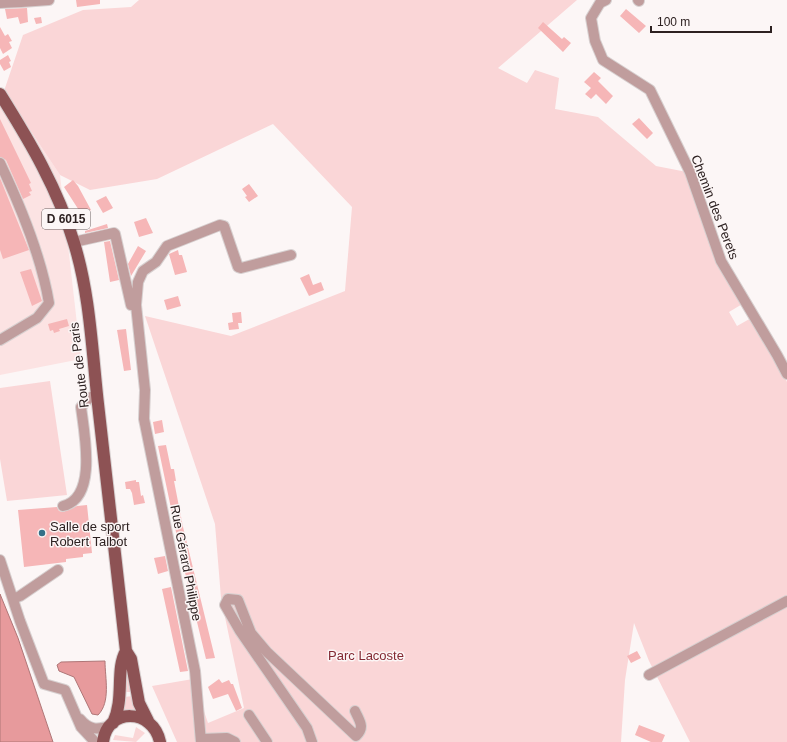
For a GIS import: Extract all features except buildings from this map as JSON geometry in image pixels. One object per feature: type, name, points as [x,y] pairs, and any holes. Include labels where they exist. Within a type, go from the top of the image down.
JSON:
[{"type":"main road","name":"Route de Paris","points":[[0,94],[44,168],[62,209],[74,242],[84,290],[126,651],[131,659],[139,703],[148,721],[155,729],[160,742]]},
{"type":"main road","name":"Route de Paris","points":[[103,742],[105,734],[112,724],[120,703],[121,659],[126,651]]},
{"type":"main road","points":[[112,724],[125,717],[134,716],[148,721]]},
{"type":"street","points":[[0,3],[50,0]]},
{"type":"street","name":"Chemin des Perets","points":[[606,0],[600,3],[592,18],[595,41],[603,60],[650,90],[690,172],[721,261],[778,355],[787,374]]},
{"type":"street","points":[[0,163],[34,248],[46,285],[49,303],[37,318],[0,340]]},
{"type":"street","points":[[74,242],[115,234],[131,305],[136,305],[138,282],[143,271],[156,262],[167,246],[220,225],[224,226],[238,267],[241,268],[291,255]]},
{"type":"street","name":"Rue Gérard Philippe","points":[[136,305],[146,390],[144,419],[194,671],[201,740]]},
{"type":"street","points":[[63,506],[76,500],[84,483],[87,456],[81,406],[89,398],[97,394]]},
{"type":"street","points":[[0,560],[44,684],[50,687],[56,686],[65,690],[81,727],[95,742]]},
{"type":"street","points":[[13,599],[20,596],[58,570]]},
{"type":"street","points":[[312,742],[307,728],[240,631],[226,605],[228,599],[238,600],[250,633],[266,652],[356,736],[362,731],[362,726],[355,711]]},
{"type":"street","points":[[649,675],[787,601]]},
{"type":"street","points":[[77,715],[84,724],[90,728],[102,728],[112,724]]},
{"type":"street","points":[[249,715],[267,742]]},
{"type":"street","points":[[201,740],[227,738],[235,742]]},
{"type":"shaded area","points":[[4,91],[60,175],[81,359],[0,375],[0,93]]},
{"type":"shaded area","points":[[0,594],[18,638],[53,742],[0,742]]},
{"type":"shaded area","points":[[105,661],[105,703],[98,715],[92,714],[74,677],[59,671],[57,665],[61,662]]},
{"type":"green space","name":"Parc Lacoste","points":[[139,0],[577,0],[498,68],[527,83],[535,70],[559,78],[555,109],[598,117],[656,166],[692,173],[721,260],[744,303],[729,312],[737,326],[753,317],[777,360],[787,382],[787,742],[690,742],[649,661],[634,623],[625,680],[621,742],[177,742],[152,686],[193,679],[208,723],[244,708],[221,598],[215,524],[145,316],[231,336],[345,291],[352,207],[273,124],[157,179],[90,190],[60,175],[4,91],[23,35],[83,10],[131,7]]},
{"type":"green space","points":[[50,381],[67,495],[7,501],[0,459],[0,388]]},
{"type":"green space","points":[[125,659],[133,692],[125,692]]},
{"type":"green space","points":[[134,696],[139,712],[122,712],[124,697]]},
{"type":"green space","points":[[136,727],[145,733],[136,742],[113,740],[115,735],[133,738]]},
{"type":"place","name":"Salle de sport Robert Talbot","points":[[42,533]]}]
